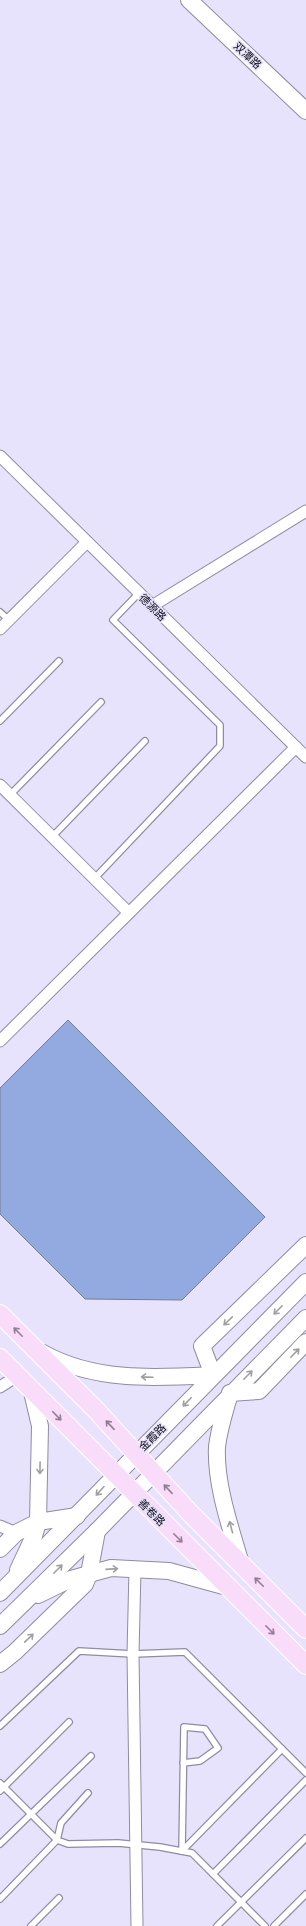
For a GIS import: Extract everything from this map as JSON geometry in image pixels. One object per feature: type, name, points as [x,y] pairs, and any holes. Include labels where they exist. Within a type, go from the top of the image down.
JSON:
[{"type":"main road","name":"双潭路","points":[[189,0],[306,111]]},
{"type":"main road","points":[[33,1347],[63,1364],[96,1372],[133,1377],[161,1378],[214,1375],[202,1346],[306,1247]]},
{"type":"main road","name":"金霞路","points":[[0,1593],[77,1516],[136,1453],[306,1282]]},
{"type":"main road","points":[[0,1314],[136,1453],[152,1472],[241,1564],[306,1629]]},
{"type":"main road","points":[[0,1626],[97,1531],[152,1472],[306,1318]]},
{"type":"main road","points":[[230,1393],[259,1391],[306,1342]]},
{"type":"main road","name":"善卷路","points":[[0,1358],[116,1474],[132,1493],[306,1666]]},
{"type":"main road","points":[[14,1579],[34,1536],[38,1522],[40,1426],[31,1388]]},
{"type":"main road","points":[[230,1393],[221,1423],[217,1448],[219,1475],[224,1504],[241,1564]]},
{"type":"main road","points":[[0,1549],[16,1533],[38,1522],[77,1516]]},
{"type":"main road","points":[[0,1664],[15,1652],[84,1584],[89,1574],[97,1531]]},
{"type":"main road","points":[[24,1602],[71,1578],[111,1568],[169,1571],[227,1587]]},
{"type":"street","name":"德源路","points":[[0,456],[306,757]]},
{"type":"street","points":[[152,606],[306,511]]},
{"type":"street","points":[[0,629],[88,542]]},
{"type":"street","points":[[0,1041],[296,748]]},
{"type":"street","points":[[0,785],[129,913]]},
{"type":"street","points":[[0,1387],[17,1376]]},
{"type":"street","points":[[0,1526],[16,1533]]},
{"type":"street","points":[[135,1569],[133,1654],[137,1926]]},
{"type":"lane","points":[[94,879],[220,746],[220,725],[112,620],[139,593]]},
{"type":"lane","points":[[0,612],[8,620]]},
{"type":"lane","points":[[0,721],[59,661]]},
{"type":"lane","points":[[10,795],[101,702]]},
{"type":"lane","points":[[52,837],[145,741]]},
{"type":"lane","points":[[0,1726],[79,1651],[133,1654],[185,1652],[306,1773]]},
{"type":"lane","points":[[69,1722],[1,1787],[57,1840],[68,1844],[118,1843],[192,1853],[265,1926]]},
{"type":"lane","points":[[182,1851],[183,1763],[184,1727],[205,1729],[218,1748],[200,1761],[183,1763]]},
{"type":"lane","points":[[182,1851],[282,1749]]},
{"type":"lane","points":[[0,1844],[90,1756]]},
{"type":"lane","points":[[213,1874],[306,1780]]},
{"type":"lane","points":[[0,1899],[57,1840],[61,1823],[88,1793]]},
{"type":"lane","points":[[217,1926],[242,1903],[306,1838]]},
{"type":"lane","points":[[274,1926],[306,1894]]},
{"type":"lane","points":[[31,1926],[59,1898]]},
{"type":"building","points":[[68,1020],[265,1217],[182,1300],[85,1299],[0,1214],[0,1088]]}]
